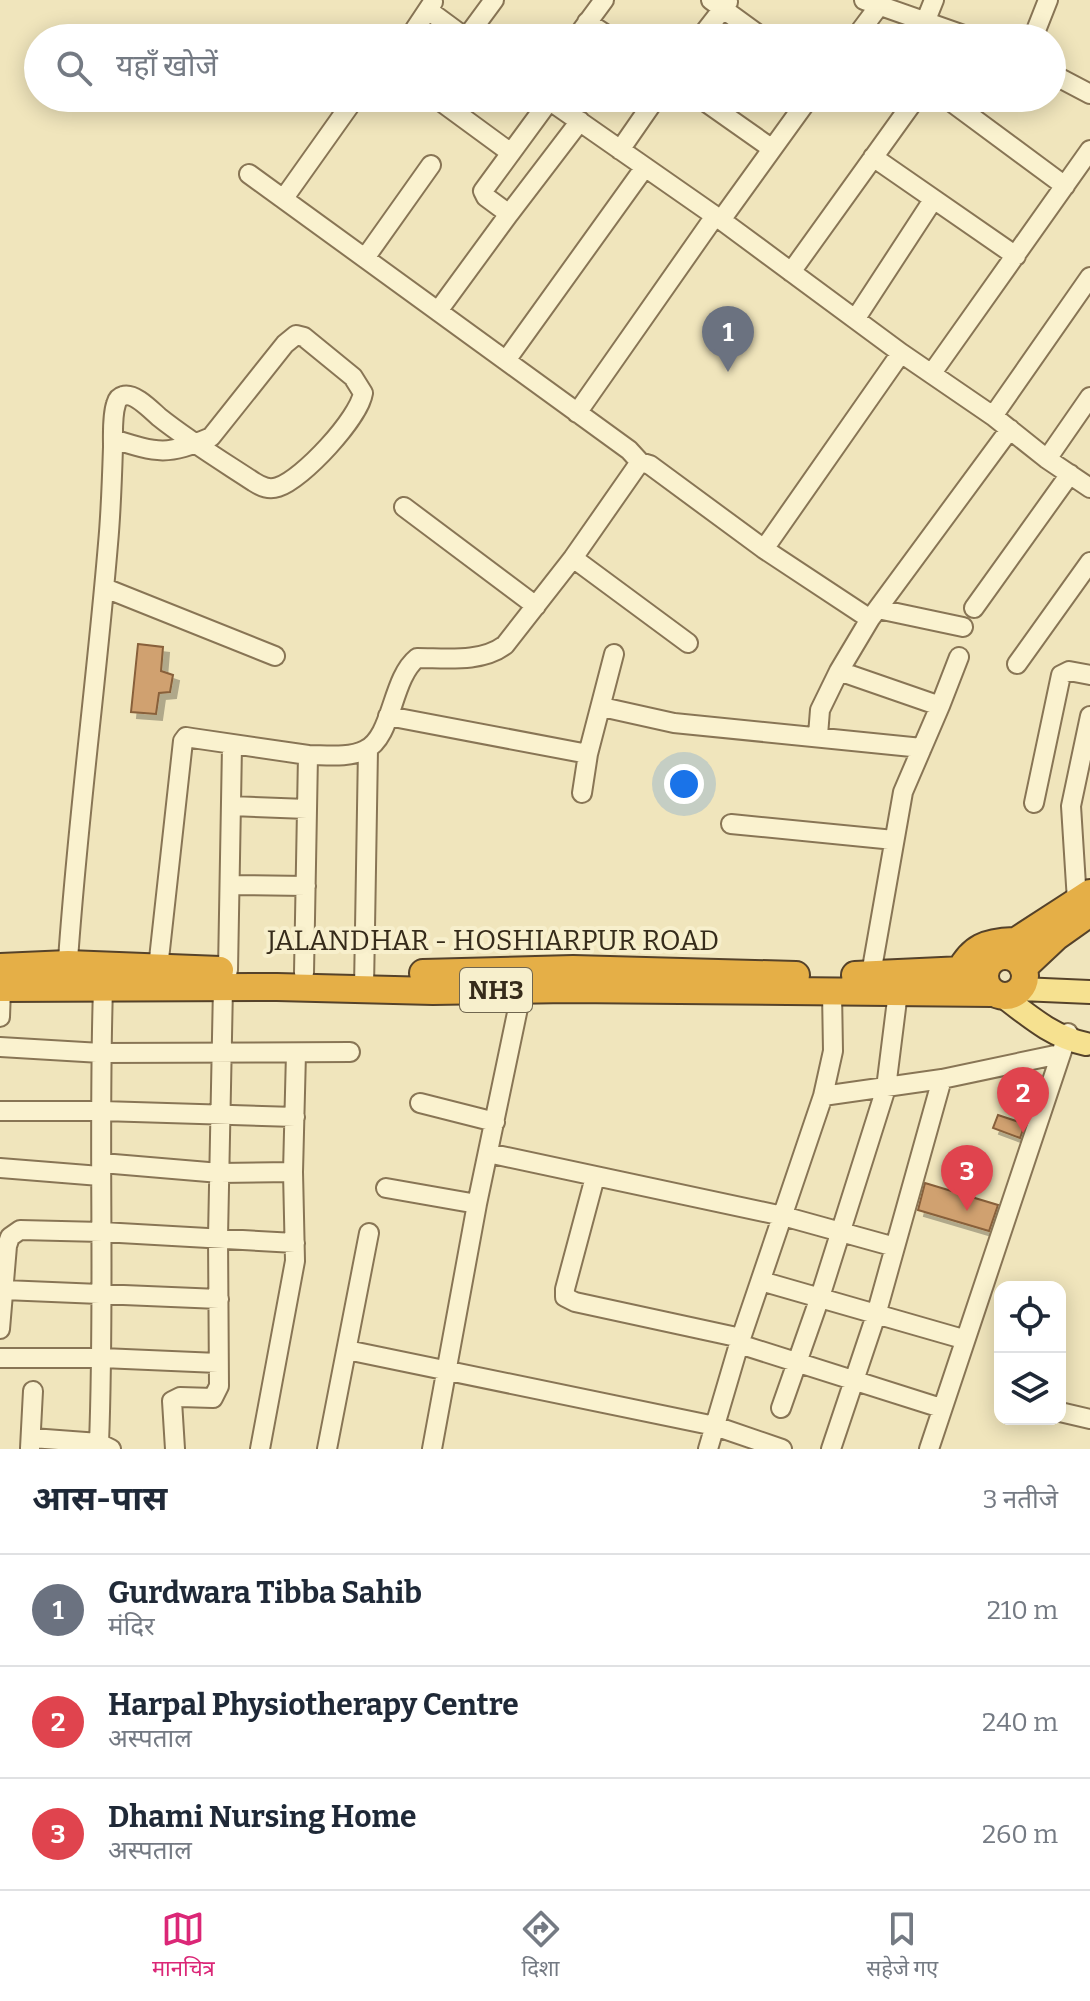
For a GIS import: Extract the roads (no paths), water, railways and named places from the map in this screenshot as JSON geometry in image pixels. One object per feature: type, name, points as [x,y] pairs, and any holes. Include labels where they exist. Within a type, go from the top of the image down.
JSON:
[{"type":"highway","points":[[1004,976],[1086,902]]},
{"type":"highway","name":"JALANDHAR - HOSHIARPUR ROAD","points":[[0,967],[67,977],[158,968],[226,978],[304,973],[364,980],[438,973],[573,969],[1004,976]]},
{"type":"highway","name":"NH3","points":[[0,988],[67,977],[103,989],[226,978],[364,980],[433,991],[898,992],[1004,976]]},
{"type":"main road","points":[[1004,976],[1090,979]]},
{"type":"main road","points":[[1004,976],[1090,992]]},
{"type":"main road","points":[[1004,976],[1074,1043]]},
{"type":"street","points":[[476,24],[494,0]]},
{"type":"street","points":[[586,24],[604,0]]},
{"type":"street","points":[[926,20],[934,0]]},
{"type":"street","points":[[1039,24],[1048,0]]},
{"type":"street","points":[[861,24],[870,2],[935,24]]},
{"type":"street","points":[[708,24],[721,3],[746,24]]},
{"type":"street","points":[[419,24],[432,5],[452,24]]},
{"type":"street","points":[[1066,81],[1090,94]]},
{"type":"street","points":[[284,198],[345,112]]},
{"type":"street","points":[[455,112],[511,153]]},
{"type":"street","points":[[509,214],[486,197],[483,191],[539,112]]},
{"type":"street","points":[[567,112],[1090,488]]},
{"type":"street","points":[[620,150],[646,112]]},
{"type":"street","points":[[720,112],[771,148]]},
{"type":"street","points":[[577,413],[798,112]]},
{"type":"street","points":[[791,272],[906,112]]},
{"type":"street","points":[[965,112],[1065,186]]},
{"type":"street","points":[[438,311],[580,121]]},
{"type":"street","points":[[932,373],[1090,150]]},
{"type":"street","points":[[873,157],[1016,256]]},
{"type":"street","points":[[365,258],[431,165]]},
{"type":"street","points":[[507,359],[645,167]]},
{"type":"street","points":[[249,174],[507,359],[629,450],[640,462],[650,465],[764,549],[874,614],[963,627]]},
{"type":"street","points":[[856,318],[933,200]]},
{"type":"street","points":[[993,416],[1090,277]]},
{"type":"street","points":[[67,977],[81,807],[105,588],[113,439],[117,400],[129,395],[194,442],[254,482],[275,488],[295,478],[338,436],[355,414],[363,393],[353,377],[304,337],[296,335],[285,344],[211,437],[194,442],[174,450],[156,452],[113,439]]},
{"type":"street","points":[[764,549],[901,353]]},
{"type":"street","points":[[1047,459],[1090,397]]},
{"type":"street","points":[[818,735],[820,710],[839,671],[874,614],[1010,429]]},
{"type":"street","points":[[158,968],[183,741],[186,737],[308,755],[354,754],[368,749],[377,740],[402,676],[417,658],[465,658],[495,653],[505,645],[573,558],[640,462]]},
{"type":"street","points":[[974,608],[1070,474]]},
{"type":"street","points":[[404,507],[536,606]]},
{"type":"street","points":[[573,558],[688,643]]},
{"type":"street","points":[[1017,664],[1090,562]]},
{"type":"street","points":[[105,588],[275,656]]},
{"type":"street","points":[[582,793],[588,754],[614,654]]},
{"type":"street","points":[[871,974],[906,782],[959,657]]},
{"type":"street","points":[[839,671],[940,706]]},
{"type":"street","points":[[1034,803],[1061,675],[1069,671],[1090,675]]},
{"type":"street","points":[[602,707],[674,723],[818,735],[922,748]]},
{"type":"street","points":[[388,716],[588,754]]},
{"type":"street","points":[[1086,902],[1071,806],[1090,716]]},
{"type":"street","points":[[175,1449],[172,1401],[180,1397],[213,1398],[219,1386],[221,1054],[230,885],[232,746]]},
{"type":"street","points":[[364,980],[368,749]]},
{"type":"street","points":[[304,973],[308,755]]},
{"type":"street","points":[[231,806],[307,809]]},
{"type":"street","points":[[731,824],[894,840]]},
{"type":"street","points":[[230,885],[306,886]]},
{"type":"street","points":[[0,988],[0,1017]]},
{"type":"street","points":[[33,1391],[29,1446],[105,1446],[101,1169],[103,989]]},
{"type":"street","points":[[432,1449],[477,1204],[522,989]]},
{"type":"street","points":[[708,1449],[740,1341],[823,1096],[833,1051],[832,992]]},
{"type":"street","points":[[781,1408],[820,1297],[886,1088],[898,992]]},
{"type":"street","points":[[823,1096],[942,1079],[1074,1043]]},
{"type":"street","points":[[929,1449],[963,1339],[1074,1043]]},
{"type":"street","points":[[0,1047],[101,1053],[350,1052]]},
{"type":"street","points":[[260,1449],[293,1276],[296,1053]]},
{"type":"street","points":[[831,1449],[876,1315],[942,1079]]},
{"type":"street","points":[[420,1103],[495,1122]]},
{"type":"street","points":[[0,1111],[295,1117]]},
{"type":"street","points":[[488,1153],[783,1216],[895,1247]]},
{"type":"street","points":[[0,1168],[293,1172]]},
{"type":"street","points":[[595,1177],[565,1297],[575,1302],[740,1341],[941,1408]]},
{"type":"street","points":[[386,1188],[477,1204]]},
{"type":"street","points":[[0,1329],[7,1246],[14,1233],[20,1230],[295,1243]]},
{"type":"street","points":[[327,1449],[369,1233]]},
{"type":"street","points":[[761,1281],[963,1339]]},
{"type":"street","points":[[4,1290],[219,1299]]},
{"type":"street","points":[[347,1350],[715,1426],[754,1445],[782,1449]]},
{"type":"street","points":[[0,1358],[218,1363]]},
{"type":"street","points":[[1066,1413],[1090,1419]]},
{"type":"place","name":"Gurdwara Tibba Sahib","points":[[728,372]]},
{"type":"place","name":"Harpal Physiotherapy Centre","points":[[1023,1133]]},
{"type":"place","name":"Dhami Nursing Home","points":[[967,1211]]}]
